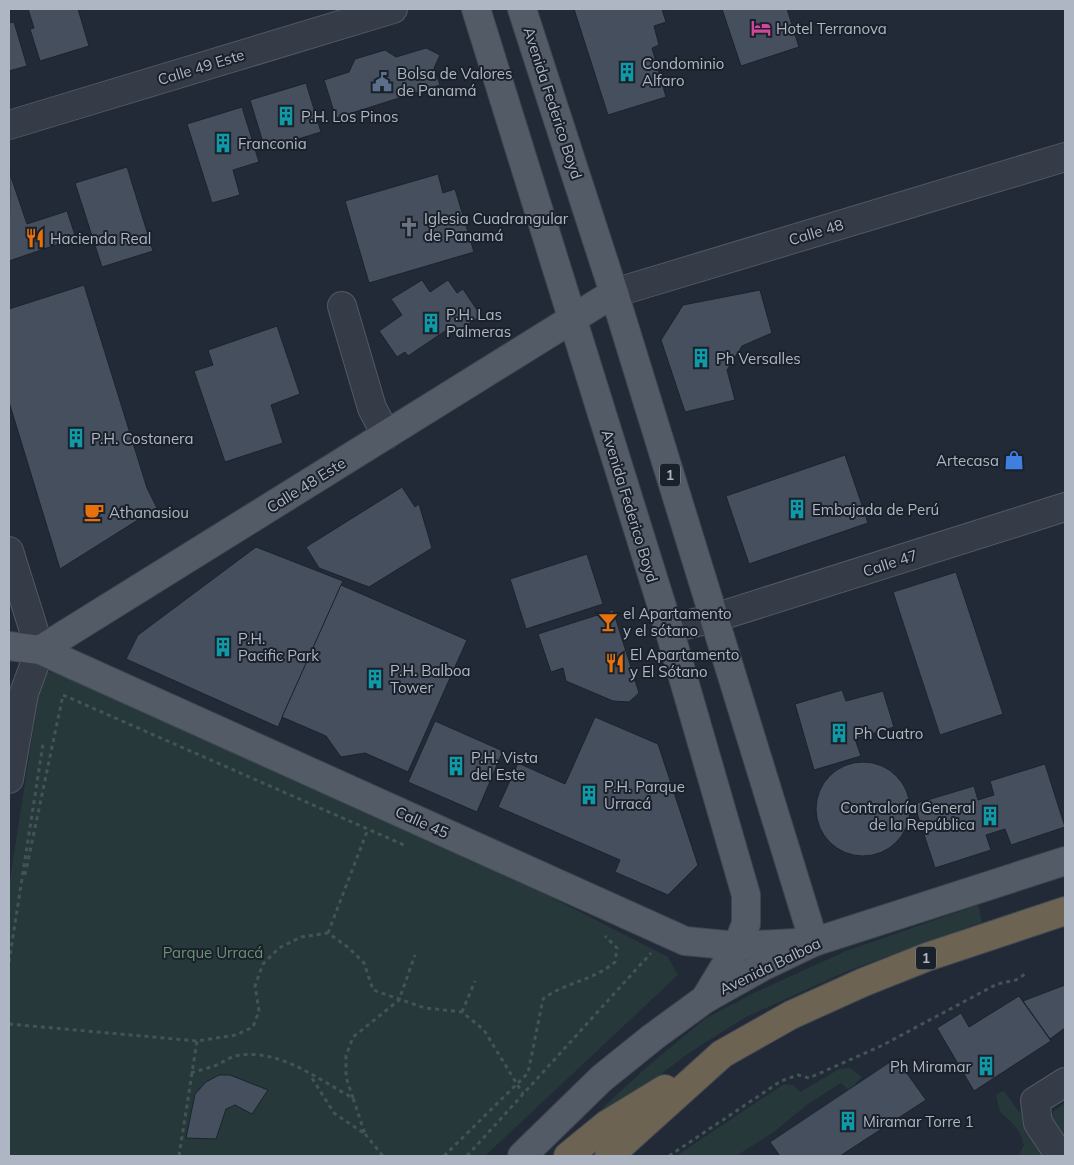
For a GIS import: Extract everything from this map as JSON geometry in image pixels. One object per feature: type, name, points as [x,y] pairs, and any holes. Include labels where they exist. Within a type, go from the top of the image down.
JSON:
[{"type":"highway","name":"1","points":[[609,1156],[722,1054],[792,1015],[864,982],[927,957],[1065,911]]},
{"type":"highway","points":[[568,1156],[606,1125],[722,1054]]},
{"type":"main road","name":"Avenida Federico Boyd","points":[[476,9],[669,630],[746,895],[746,924],[737,946],[705,999]]},
{"type":"main road","name":"Avenida Federico Boyd","points":[[522,9],[614,293],[814,942]]},
{"type":"main road","name":"Calle 48","points":[[572,319],[614,293]]},
{"type":"main road","name":"Calle 48 Este","points":[[40,650],[572,319]]},
{"type":"main road","name":"Calle 45","points":[[9,646],[40,650],[685,940],[737,946],[814,942]]},
{"type":"main road","name":"Avenida Balboa","points":[[522,1156],[602,1078],[653,1037],[705,999],[762,967],[814,942],[1065,861]]},
{"type":"street","name":"Calle 49 Este","points":[[9,125],[392,9]]},
{"type":"street","name":"Calle 48","points":[[614,293],[1065,157]]},
{"type":"street","points":[[342,306],[372,408],[386,435]]},
{"type":"street","name":"Calle 47","points":[[669,630],[714,618],[1065,507]]},
{"type":"street","points":[[9,551],[40,650],[24,693],[9,779]]},
{"type":"street","points":[[1035,921],[1065,924]]},
{"type":"street","points":[[1060,1156],[1038,1123],[1035,1101],[1065,1082]]},
{"type":"path","points":[[9,950],[63,695],[414,849]]},
{"type":"path","points":[[9,962],[44,739]]},
{"type":"path","points":[[328,933],[371,820]]},
{"type":"path","points":[[9,1024],[197,1041],[236,1035],[253,1027],[259,1011],[255,986],[263,964],[279,948],[301,936],[328,933],[349,948],[364,963],[373,990],[426,1008],[462,1012],[484,1030],[523,1094]]},
{"type":"path","points":[[444,1156],[528,1073],[543,999],[557,988],[577,984],[601,974],[615,962],[616,948],[610,938],[602,934]]},
{"type":"path","points":[[467,1156],[654,950],[645,946]]},
{"type":"path","points":[[365,1134],[346,1077],[346,1056],[353,1037],[399,1000],[415,955]]},
{"type":"path","points":[[670,1156],[781,1081],[798,1075],[809,1078],[881,1046],[997,984],[1016,980],[1025,974]]},
{"type":"path","points":[[462,1012],[475,982]]},
{"type":"path","points":[[179,1156],[197,1041]]},
{"type":"path","points":[[191,1073],[216,1065],[232,1057],[252,1054],[272,1056],[353,1098]]},
{"type":"path","points":[[310,1075],[334,1113],[365,1134],[383,1156]]},
{"type":"green space","name":"Parque Urracá","points":[[47,672],[59,673],[268,752],[668,957],[678,975],[485,1156],[9,1156],[9,886],[41,679]]},
{"type":"green space","points":[[978,905],[982,922],[850,970],[746,1017],[692,1051],[550,1156],[649,1065],[706,1018],[756,992],[846,951]]},
{"type":"green space","points":[[850,1068],[862,1077],[849,1091],[841,1083],[808,1104],[774,1132],[736,1156],[676,1156],[784,1084],[794,1085],[800,1092],[839,1069]]},
{"type":"green space","points":[[1004,1091],[1019,1112],[1026,1111],[1047,1156],[1018,1156],[1024,1145],[1021,1135],[1001,1113],[999,1108],[996,1094]]},
{"type":"green space","points":[[1065,1103],[1065,1145],[1048,1120],[1054,1111]]},
{"type":"building","points":[[28,9],[78,9],[89,46],[40,61],[30,29],[34,28]]},
{"type":"building","name":"Condominio Alfaro","points":[[574,9],[662,9],[666,22],[654,26],[659,45],[652,48],[666,97],[608,115]]},
{"type":"building","name":"Hotel Terranova","points":[[722,9],[787,9],[799,47],[741,66]]},
{"type":"building","points":[[14,22],[27,66],[9,71],[9,23]]},
{"type":"building","name":"Bolsa de Valores de Panamá","points":[[426,48],[440,55],[434,68],[440,85],[336,118],[324,80],[349,72],[355,59],[385,50],[396,57]]},
{"type":"building","name":"P.H. Los Pinos","points":[[306,83],[321,132],[265,149],[250,100]]},
{"type":"building","name":"Franconia","points":[[242,107],[259,162],[233,170],[240,195],[212,203],[187,124]]},
{"type":"building","points":[[127,167],[153,251],[102,267],[75,183]]},
{"type":"building","points":[[10,174],[27,224],[67,211],[76,238],[9,261]]},
{"type":"building","name":"Iglesia Cuadrangular de Panamá","points":[[438,174],[443,193],[455,189],[474,252],[369,283],[345,201]]},
{"type":"building","name":"P.H. Las Palmeras","points":[[422,280],[430,292],[448,280],[457,293],[463,289],[481,316],[452,335],[448,329],[408,356],[405,352],[397,357],[379,331],[402,315],[391,299]]},
{"type":"building","name":"P.H. Costanera","points":[[84,285],[147,488],[157,508],[60,569],[9,402],[9,309]]},
{"type":"building","name":"Ph Versalles","points":[[760,290],[772,333],[742,346],[727,370],[735,400],[685,412],[661,340],[683,305]]},
{"type":"building","points":[[277,326],[300,394],[271,405],[283,443],[225,462],[194,371],[213,365],[208,350]]},
{"type":"building","name":"Embajada de Perú","points":[[845,455],[868,523],[749,564],[726,496]]},
{"type":"building","points":[[402,487],[415,507],[419,504],[432,548],[369,587],[319,568],[306,547]]},
{"type":"building","name":"P.H. Pacific Park","points":[[256,547],[343,581],[278,727],[126,659],[138,635]]},
{"type":"building","points":[[587,554],[603,604],[526,629],[510,579]]},
{"type":"building","points":[[956,572],[1003,714],[940,735],[893,592]]},
{"type":"building","name":"P.H. Balboa Tower","points":[[341,585],[467,640],[408,772],[365,753],[341,757],[326,736],[282,717]]},
{"type":"building","points":[[613,610],[639,693],[629,702],[613,701],[566,681],[563,668],[551,672],[538,634]]},
{"type":"building","name":"Ph Cuatro","points":[[842,690],[846,701],[883,691],[894,727],[855,739],[861,756],[814,770],[795,704]]},
{"type":"building","name":"P.H. Parque Urracá","points":[[595,717],[658,744],[698,865],[668,895],[615,872],[620,860],[498,807],[518,763],[565,784]]},
{"type":"building","name":"P.H. Vista del Este","points":[[435,721],[503,751],[477,812],[408,782]]},
{"type":"building","points":[[863,762],[881,766],[896,776],[906,791],[910,809],[906,827],[896,842],[881,852],[863,856],[845,852],[830,842],[820,827],[816,809],[820,791],[830,776],[845,766]]},
{"type":"building","name":"Contraloría General de la República","points":[[1045,764],[1065,827],[1011,845],[1005,829],[986,835],[991,850],[935,868],[914,804],[974,786],[978,800],[994,795],[990,781]]},
{"type":"building","points":[[1065,985],[1065,1028],[1050,1039],[1023,1001]]},
{"type":"building","name":"Ph Miramar","points":[[1019,996],[1051,1041],[974,1091],[937,1028],[961,1013],[969,1027]]},
{"type":"building","name":"Miramar Torre 1","points":[[896,1058],[926,1100],[840,1156],[780,1156],[770,1142]]},
{"type":"building","points":[[219,1075],[230,1075],[268,1090],[252,1114],[235,1105],[226,1109],[216,1139],[186,1138],[195,1094],[206,1082]]},
{"type":"place","name":"Hotel Terranova","points":[[761,28]]},
{"type":"place","name":"Condominio Alfaro","points":[[627,72]]},
{"type":"place","name":"Bolsa de Valores de Panamá","points":[[382,82]]},
{"type":"place","name":"P.H. Los Pinos","points":[[286,116]]},
{"type":"place","name":"Franconia","points":[[223,143]]},
{"type":"place","name":"Iglesia Cuadrangular de Panamá","points":[[409,227]]},
{"type":"place","name":"Hacienda Real","points":[[35,238]]},
{"type":"place","name":"P.H. Las Palmeras","points":[[431,323]]},
{"type":"place","name":"Ph Versalles","points":[[701,358]]},
{"type":"place","name":"P.H. Costanera","points":[[76,438]]},
{"type":"place","name":"Artecasa","points":[[1014,460]]},
{"type":"place","name":"Embajada de Perú","points":[[797,509]]},
{"type":"place","name":"Athanasiou","points":[[94,512]]},
{"type":"place","name":"el Apartamento y el sótano","points":[[608,622]]},
{"type":"place","name":"P.H. Pacific Park","points":[[223,647]]},
{"type":"place","name":"El Apartamento y El Sótano","points":[[615,663]]},
{"type":"place","name":"P.H. Balboa Tower","points":[[375,679]]},
{"type":"place","name":"Ph Cuatro","points":[[839,733]]},
{"type":"place","name":"P.H. Vista del Este","points":[[456,766]]},
{"type":"place","name":"P.H. Parque Urracá","points":[[589,795]]},
{"type":"place","name":"Contraloría General de la República","points":[[990,816]]},
{"type":"place","name":"Ph Miramar","points":[[986,1066]]},
{"type":"place","name":"Miramar Torre 1","points":[[848,1121]]}]
